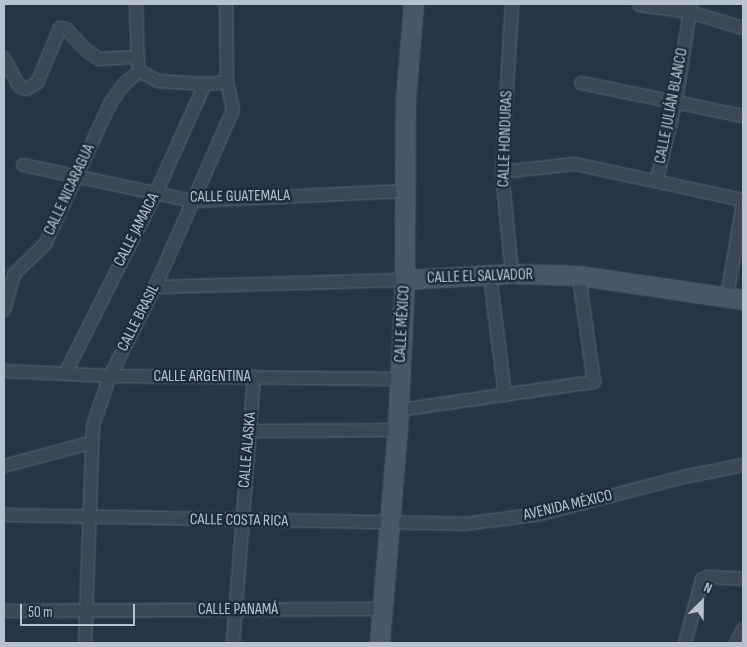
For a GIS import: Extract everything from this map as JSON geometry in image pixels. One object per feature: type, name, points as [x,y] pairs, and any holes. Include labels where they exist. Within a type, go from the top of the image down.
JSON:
[{"type":"street","points":[[136,4],[136,57],[140,71],[158,81],[205,84],[228,82]]},
{"type":"street","name":"CALLE BRASIL","points":[[85,643],[90,443],[110,376],[155,287],[233,110],[228,82],[226,4]]},
{"type":"street","name":"CALLE MÉXICO","points":[[380,643],[398,430],[405,280],[406,100],[414,4]]},
{"type":"street","name":"CALLE HONDURAS","points":[[512,4],[502,172],[512,274]]},
{"type":"street","points":[[639,5],[691,8],[743,28]]},
{"type":"street","name":"CALLE JULIÁN BLANCO","points":[[691,8],[676,100],[657,180],[743,202]]},
{"type":"street","points":[[4,58],[19,86],[26,89],[37,83],[60,28],[66,29],[87,52],[99,59],[136,57]]},
{"type":"street","name":"CALLE NICARAGUA","points":[[4,310],[14,274],[45,244],[111,102],[124,83],[140,71]]},
{"type":"street","points":[[581,83],[676,100],[743,116]]},
{"type":"street","name":"CALLE JAMAICA","points":[[65,374],[156,193],[205,84]]},
{"type":"street","points":[[502,172],[574,164],[657,180]]},
{"type":"street","name":"CALLE GUATEMALA","points":[[23,165],[193,200],[406,191]]},
{"type":"street","points":[[735,299],[743,202]]},
{"type":"street","name":"CALLE EL SALVADOR","points":[[155,287],[405,280],[512,274],[579,276],[735,299]]},
{"type":"street","points":[[490,276],[505,395]]},
{"type":"street","points":[[399,410],[594,382],[579,276]]},
{"type":"street","name":"CALLE ARGENTINA","points":[[4,372],[110,376],[400,380]]},
{"type":"street","name":"CALLE ALASKA","points":[[233,643],[241,521],[251,431],[254,377]]},
{"type":"street","points":[[251,431],[398,430]]},
{"type":"street","points":[[4,466],[90,443]]},
{"type":"street","name":"AVENIDA MÉXICO","points":[[390,522],[464,524],[541,514],[683,477],[743,465]]},
{"type":"street","name":"CALLE COSTA RICA","points":[[4,516],[390,522]]},
{"type":"street","points":[[685,643],[702,579],[708,577],[743,579]]},
{"type":"street","name":"CALLE PANAMÁ","points":[[4,611],[86,609],[235,611],[383,609]]},
{"type":"street","points":[[736,643],[743,629]]}]
